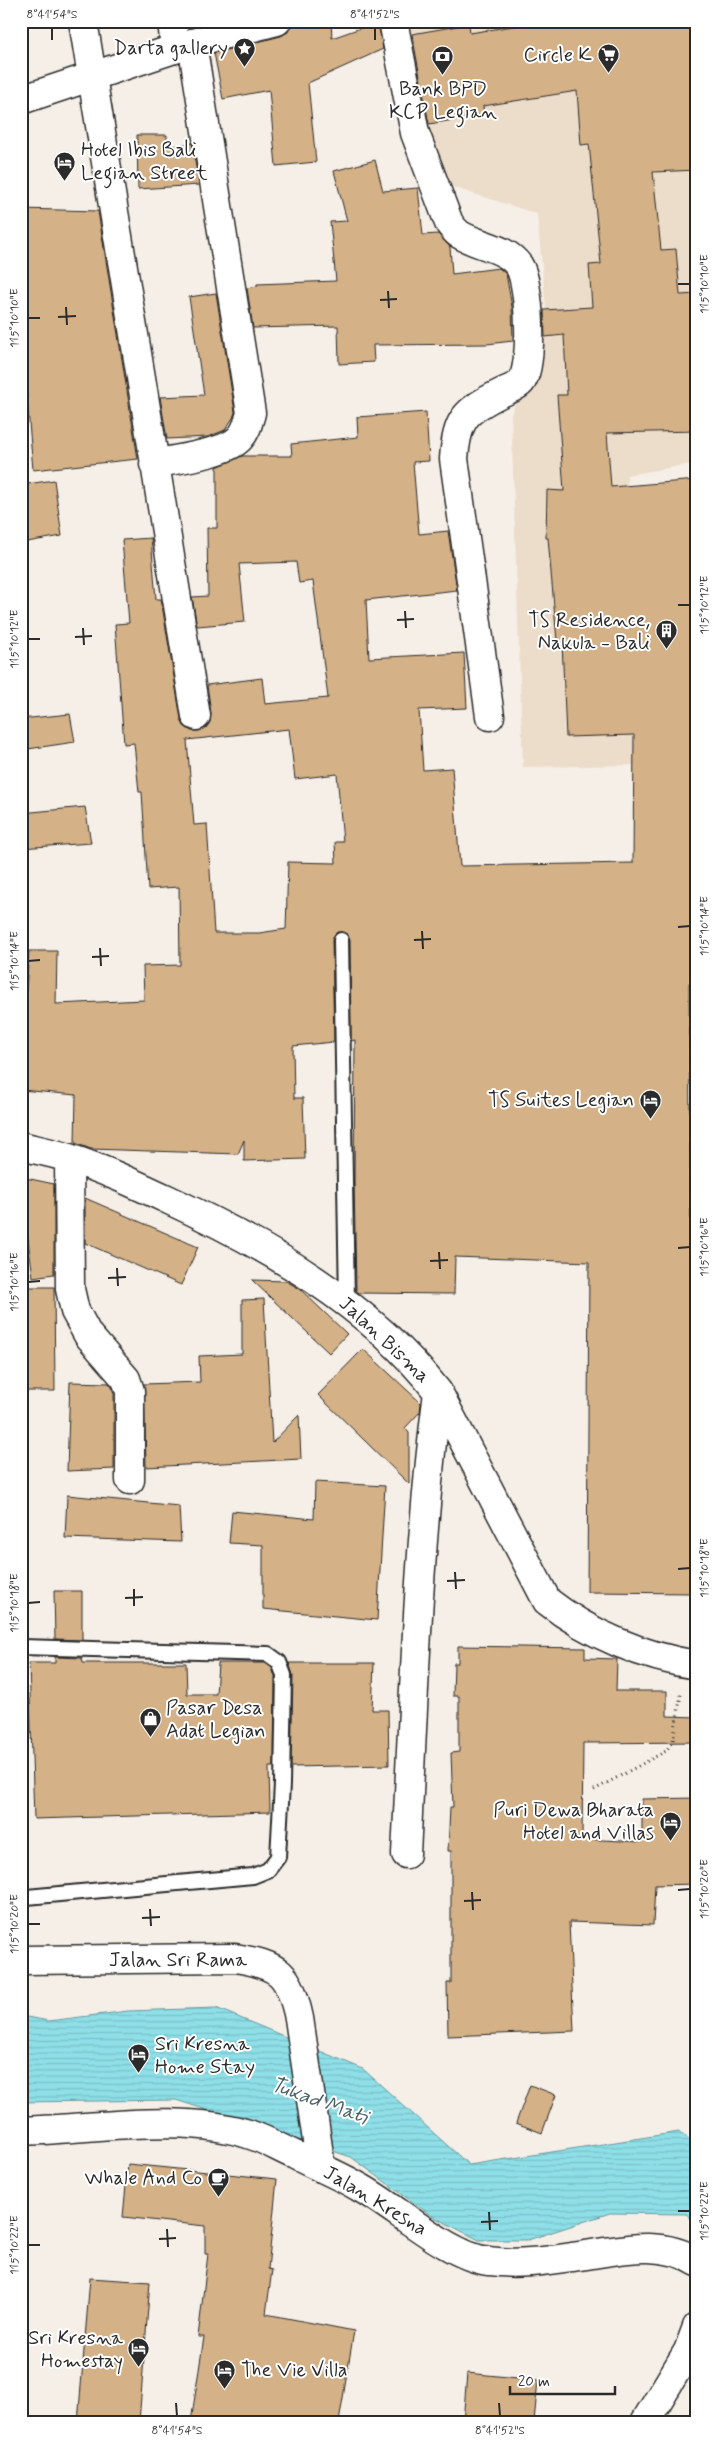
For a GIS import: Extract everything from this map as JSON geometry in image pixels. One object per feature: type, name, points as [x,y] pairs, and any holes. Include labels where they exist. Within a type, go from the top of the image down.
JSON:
[{"type":"street","points":[[83,21],[196,716]]},
{"type":"street","points":[[154,464],[220,449],[238,440],[247,428],[250,413],[183,46],[172,21]]},
{"type":"street","points":[[21,100],[183,46],[277,21]]},
{"type":"street","points":[[393,21],[415,134],[449,223],[458,234],[508,256],[518,265],[523,275],[527,302],[529,360],[526,373],[520,383],[477,405],[463,418],[456,436],[454,459],[490,716]]},
{"type":"street","name":"Jalan Bisma","points":[[21,1146],[69,1158],[132,1183],[233,1232],[347,1303],[420,1368],[438,1392],[548,1601],[569,1618],[604,1637],[692,1664]]},
{"type":"street","points":[[69,1158],[70,1289],[75,1311],[88,1335],[126,1379],[130,1392],[130,1480]]},
{"type":"street","points":[[406,1854],[422,1546],[428,1465],[438,1392]]},
{"type":"street","name":"Jalan Sri Rama","points":[[21,1960],[235,1958],[263,1962],[283,1975],[294,1996],[299,2018],[320,2159]]},
{"type":"street","name":"Jalan Kresna","points":[[21,2131],[140,2124],[217,2128],[254,2136],[320,2159],[464,2254],[488,2261],[517,2263],[573,2258],[612,2250],[659,2248],[688,2256],[697,2262]]},
{"type":"street","points":[[645,2422],[688,2351],[697,2327]]},
{"type":"lane","points":[[342,940],[347,1303]]},
{"type":"lane","points":[[21,1647],[268,1654],[279,1662],[284,1675],[282,1784],[278,1857],[268,1870],[253,1876],[27,1897],[21,1900]]},
{"type":"path","points":[[594,1790],[666,1751],[673,1741],[692,1664]]},
{"type":"shaded area","points":[[402,21],[697,21],[697,463],[627,475],[641,765],[523,767],[511,414],[548,329],[537,214],[449,186],[414,139]]},
{"type":"water","name":"Tukad Mati","points":[[216,2008],[363,2069],[469,2165],[679,2132],[697,2144],[697,2224],[686,2214],[610,2213],[528,2240],[479,2240],[432,2216],[351,2157],[176,2100],[21,2102],[21,2016],[49,2021],[128,2011]]},
{"type":"building","points":[[292,21],[331,21],[332,38],[378,22],[383,49],[308,83],[316,162],[276,166],[269,90],[223,99],[214,53],[281,36],[288,32]]},
{"type":"building","points":[[544,21],[697,21],[697,170],[653,172],[661,250],[676,249],[680,295],[697,294],[697,431],[607,433],[611,487],[697,480],[697,815],[694,815],[696,982],[689,983],[691,1268],[697,1268],[694,1593],[587,1592],[589,1262],[455,1257],[454,1294],[359,1293],[356,1290],[354,1179],[355,1040],[351,1041],[350,940],[346,933],[337,932],[332,940],[334,1042],[293,1046],[294,1098],[303,1098],[305,1159],[244,1161],[244,1140],[238,1154],[91,1149],[75,1143],[76,1095],[21,1090],[21,1055],[29,951],[57,951],[56,1004],[144,1000],[143,966],[180,965],[179,887],[148,889],[142,792],[139,792],[134,743],[124,744],[115,624],[129,623],[122,540],[151,538],[156,599],[161,599],[181,719],[184,726],[191,731],[199,731],[206,728],[210,722],[211,713],[207,685],[262,678],[265,704],[328,698],[313,581],[299,583],[296,562],[239,564],[245,622],[197,626],[192,597],[208,596],[207,528],[217,528],[217,467],[242,456],[292,456],[291,444],[358,437],[357,417],[426,412],[429,461],[413,462],[419,534],[448,531],[457,590],[366,600],[369,658],[464,653],[467,708],[419,710],[423,770],[452,768],[460,866],[633,863],[634,735],[566,737],[562,641],[557,641],[548,538],[546,538],[547,490],[564,491],[557,395],[567,395],[564,335],[545,337],[544,310],[592,307],[589,265],[601,264],[589,144],[581,145],[577,91],[483,106],[484,115],[429,124],[412,34],[469,24],[470,33]],"holes":[[[289,729],[295,779],[337,774],[343,842],[335,842],[336,863],[288,862],[286,929],[259,933],[214,933],[207,824],[194,825],[187,740]]]},
{"type":"building","points":[[137,135],[167,135],[167,147],[192,143],[199,185],[138,189]]},
{"type":"building","points":[[375,160],[383,191],[418,188],[423,235],[438,234],[450,247],[452,274],[499,268],[506,274],[512,307],[513,341],[487,344],[373,345],[374,362],[339,364],[338,326],[253,328],[247,288],[257,286],[257,284],[336,281],[330,222],[347,221],[334,171]]},
{"type":"building","points":[[21,209],[98,211],[138,459],[33,470],[21,326]]},
{"type":"building","points":[[216,293],[235,412],[233,418],[225,430],[208,437],[167,439],[160,397],[204,395],[189,297]]},
{"type":"building","points":[[54,480],[62,536],[21,543],[21,485]]},
{"type":"building","points":[[70,714],[75,742],[21,750],[21,719]]},
{"type":"building","points":[[85,807],[91,843],[21,848],[21,813]]},
{"type":"building","points":[[21,1177],[54,1184],[54,1274],[33,1277],[24,1209],[21,1209]]},
{"type":"building","points":[[85,1198],[198,1247],[181,1285],[85,1243]]},
{"type":"building","points":[[252,1280],[286,1281],[300,1289],[347,1334],[329,1353]]},
{"type":"building","points":[[21,1287],[54,1287],[55,1391],[21,1391]]},
{"type":"building","points":[[264,1299],[272,1443],[299,1415],[301,1459],[146,1467],[144,1384],[200,1382],[199,1356],[242,1354],[242,1300]]},
{"type":"building","points":[[363,1349],[421,1403],[420,1412],[405,1428],[409,1433],[409,1484],[318,1395]]},
{"type":"building","points":[[70,1382],[109,1383],[112,1387],[114,1394],[114,1469],[67,1471]]},
{"type":"building","points":[[315,1482],[385,1486],[377,1620],[263,1609],[263,1545],[229,1543],[232,1511],[314,1519]]},
{"type":"building","points":[[67,1495],[179,1506],[181,1542],[65,1538]]},
{"type":"building","points":[[54,1591],[82,1591],[82,1640],[55,1639]]},
{"type":"building","points":[[458,1646],[585,1648],[585,1658],[617,1659],[616,1691],[667,1691],[667,1716],[697,1717],[697,1742],[583,1743],[582,1839],[642,1842],[642,1799],[697,1798],[697,1884],[655,1885],[653,1925],[569,1922],[574,2031],[448,2036],[447,1983],[451,1983],[451,1851],[448,1851],[450,1807],[453,1807],[451,1753],[459,1752],[459,1696],[453,1696],[454,1663],[458,1663]]},
{"type":"building","name":"Pasar Desa Adat Legian","points":[[55,1657],[82,1658],[83,1663],[186,1663],[187,1694],[216,1694],[218,1663],[265,1663],[272,1668],[275,1677],[274,1767],[269,1767],[270,1812],[34,1819],[29,1663],[55,1663]]},
{"type":"building","points":[[289,1663],[374,1663],[372,1710],[388,1710],[389,1765],[291,1767],[293,1675]]},
{"type":"building","points":[[530,2085],[556,2095],[542,2133],[516,2123]]},
{"type":"building","points":[[128,2164],[277,2179],[268,2269],[272,2270],[266,2314],[354,2331],[339,2422],[191,2422],[204,2337],[198,2337],[208,2254],[205,2254],[205,2226],[123,2217]]},
{"type":"building","points":[[90,2278],[150,2282],[139,2422],[78,2422]]},
{"type":"building","points":[[467,2373],[538,2380],[534,2422],[463,2422]]},
{"type":"place","name":"Darta gallery","points":[[244,67]]},
{"type":"place","name":"Circle K","points":[[608,74]]},
{"type":"place","name":"Bank BPD KCP Legian","points":[[443,76]]},
{"type":"place","name":"Hotel Ibis Bali Legian Street","points":[[65,181]]},
{"type":"place","name":"TS Residence, Nakula - Bali","points":[[666,650]]},
{"type":"place","name":"TS Suites Legian","points":[[650,1119]]},
{"type":"place","name":"Pasar Desa Adat Legian","points":[[150,1738]]},
{"type":"place","name":"Puri Dewa Bharata Hotel and Villas","points":[[670,1841]]},
{"type":"place","name":"Sri Kresna Home Stay","points":[[139,2074]]},
{"type":"place","name":"Whale And Co","points":[[218,2197]]},
{"type":"place","name":"Sri Kresna Homestay","points":[[139,2368]]},
{"type":"place","name":"The Vie Villa","points":[[225,2389]]}]
